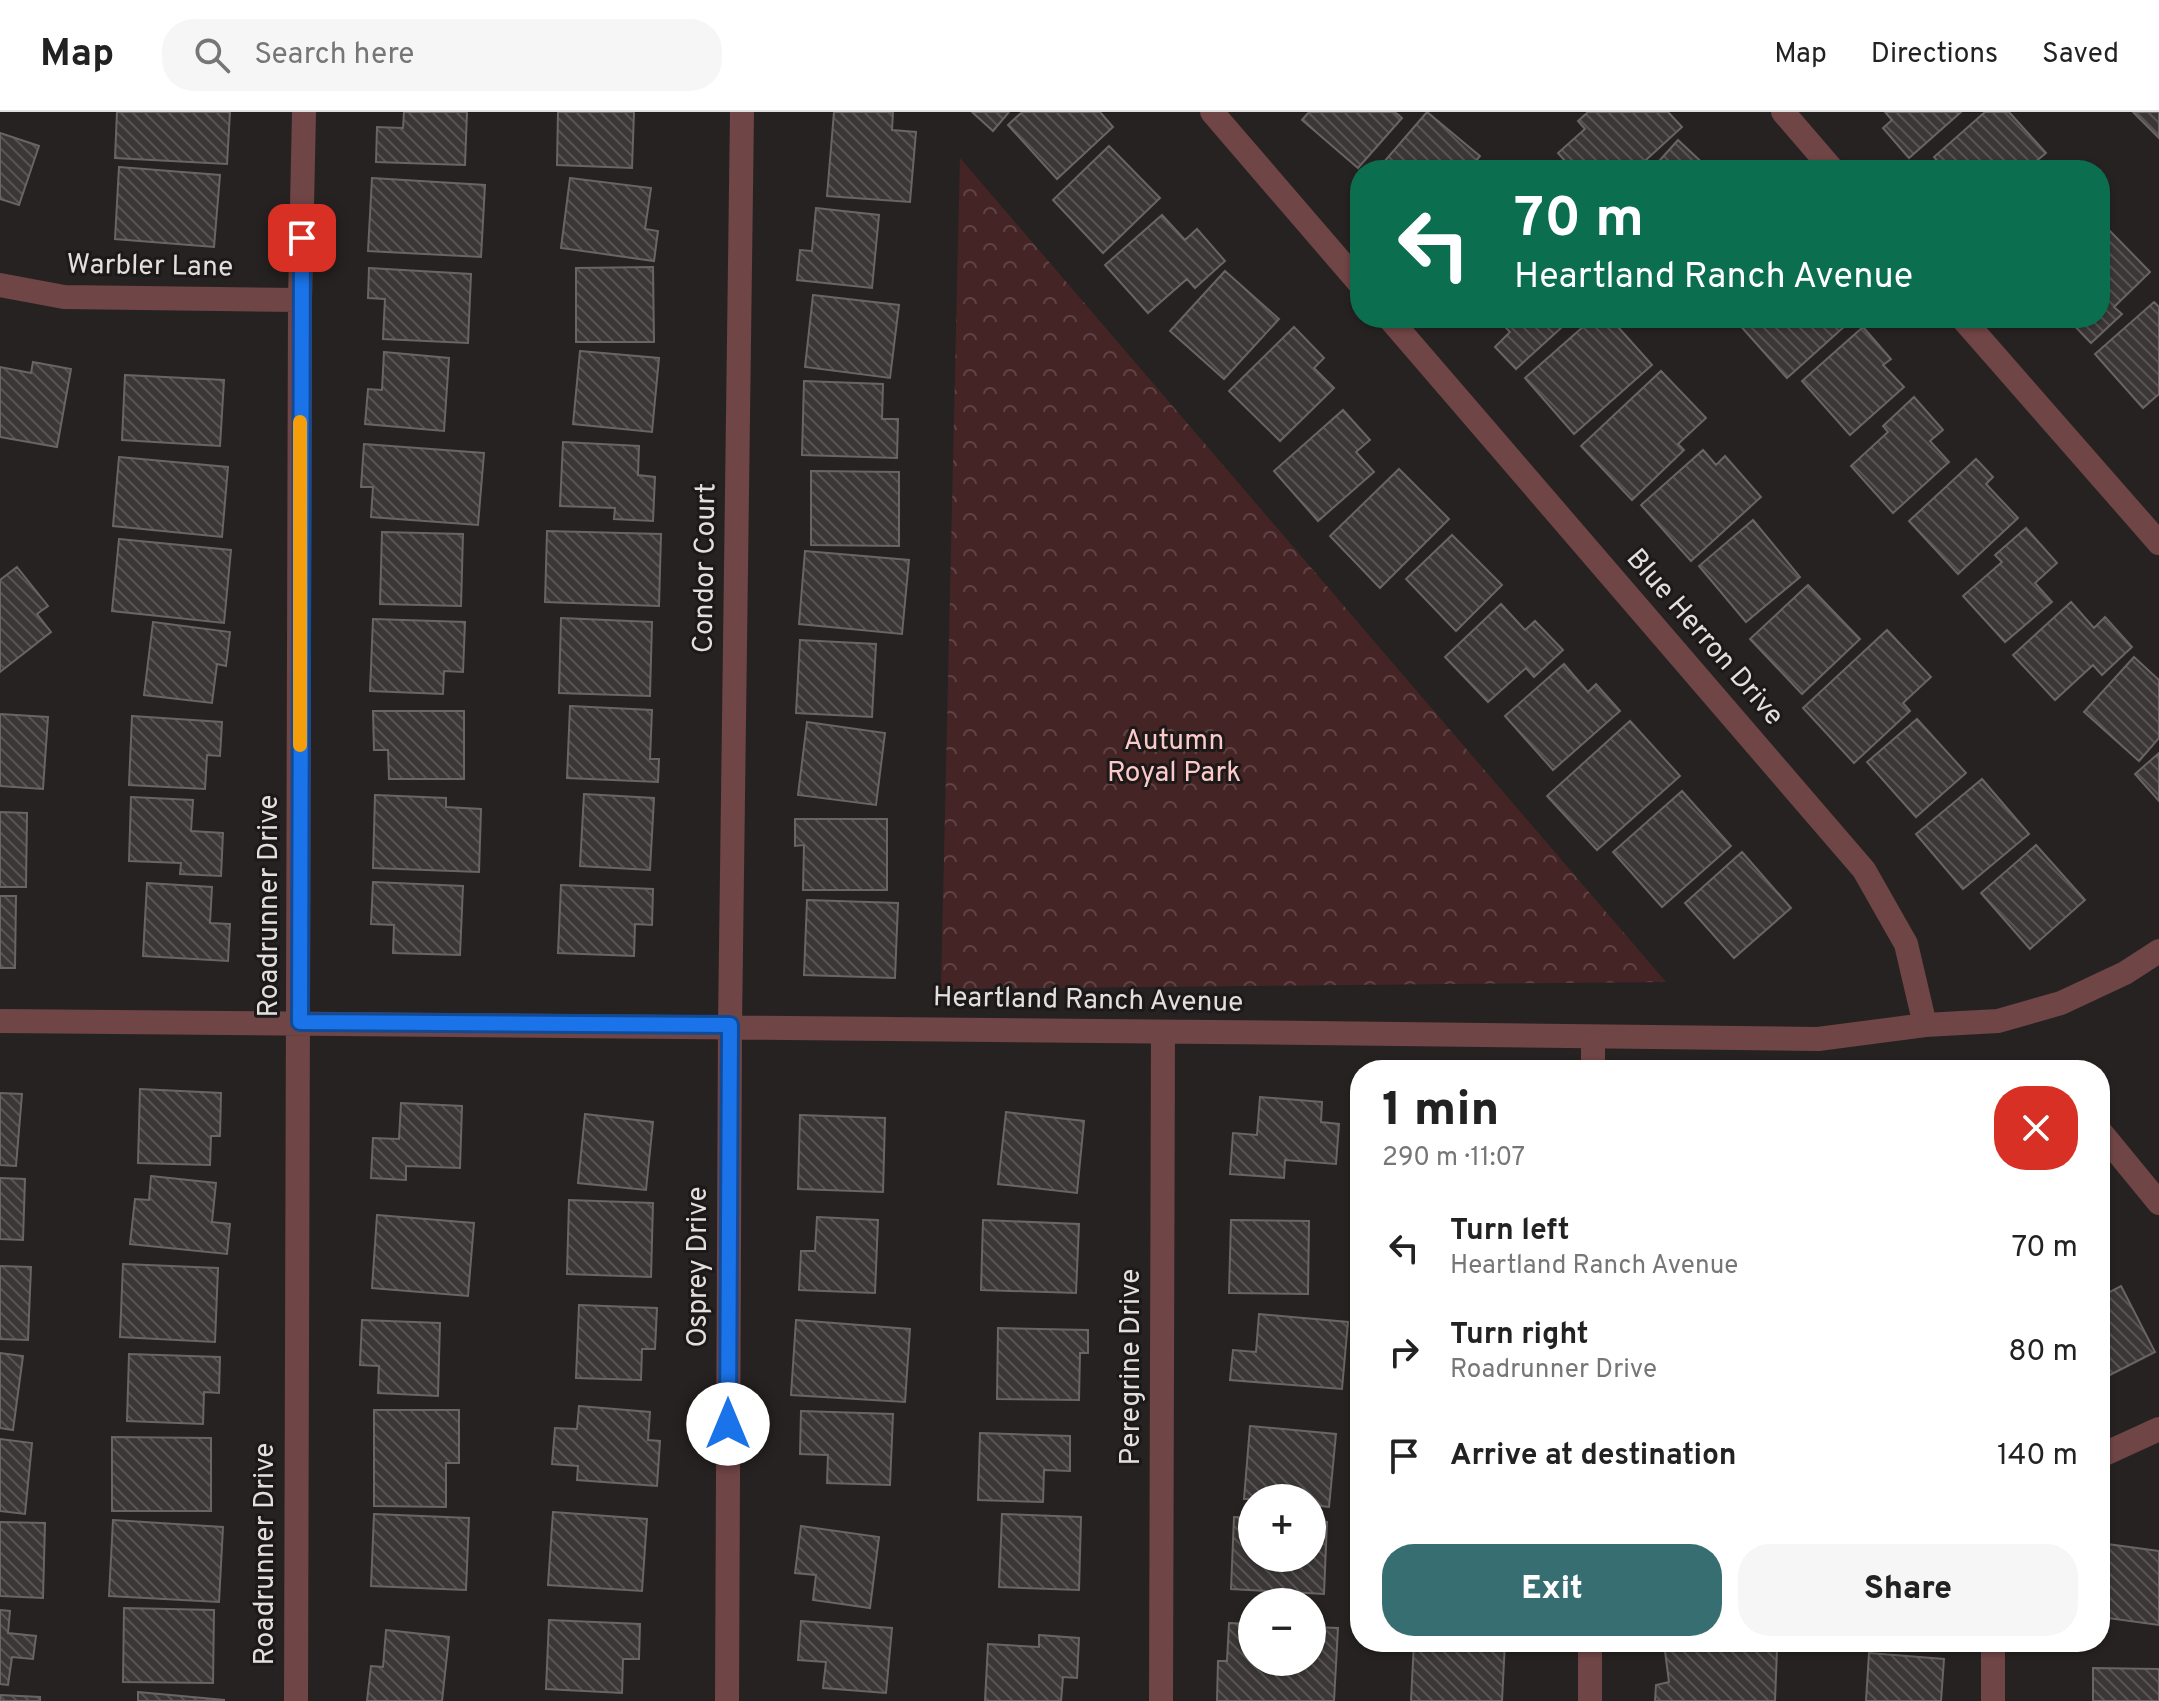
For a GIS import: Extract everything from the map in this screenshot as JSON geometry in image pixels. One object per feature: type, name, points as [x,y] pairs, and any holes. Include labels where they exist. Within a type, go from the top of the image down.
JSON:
[{"type":"street","name":"Roadrunner Drive","points":[[296,1701],[300,300],[304,112]]},
{"type":"street","name":"Condor Court","points":[[730,1025],[742,112]]},
{"type":"street","points":[[1212,112],[1350,272]]},
{"type":"street","points":[[1783,112],[1824,160]]},
{"type":"street","name":"Warbler Lane","points":[[0,285],[64,297],[300,300]]},
{"type":"street","name":"Blue Herron Drive","points":[[1398,328],[1864,870],[1906,944],[1925,1025]]},
{"type":"street","points":[[1971,328],[2159,543]]},
{"type":"street","name":"Heartland Ranch Avenue","points":[[0,1021],[730,1025],[1163,1033],[1818,1039],[1925,1025],[1998,1021],[2061,1003],[2125,973],[2159,951]]},
{"type":"street","name":"Osprey Drive","points":[[727,1701],[730,1025]]},
{"type":"street","name":"Peregrine Drive","points":[[1161,1701],[1163,1033]]},
{"type":"street","points":[[1593,1037],[1593,1060]]},
{"type":"street","points":[[2110,1143],[2159,1203]]},
{"type":"street","points":[[2110,1451],[2159,1429]]},
{"type":"street","points":[[1590,1652],[1590,1701]]},
{"type":"street","points":[[1993,1652],[1993,1701]]},
{"type":"green space","name":"Autumn Royal Park","points":[[960,158],[1666,982],[941,989]]},
{"type":"building","points":[[117,112],[230,112],[227,164],[115,158]]},
{"type":"building","points":[[404,112],[467,112],[465,165],[376,162],[377,127],[403,128]]},
{"type":"building","points":[[558,112],[634,112],[632,168],[557,165]]},
{"type":"building","points":[[834,112],[893,112],[892,130],[916,132],[910,202],[827,196]]},
{"type":"building","points":[[972,112],[1009,112],[993,131]]},
{"type":"building","points":[[1022,112],[1100,112],[1113,127],[1057,179],[1008,125]]},
{"type":"building","points":[[1309,112],[1395,112],[1402,118],[1365,160],[1350,161],[1302,120]]},
{"type":"building","points":[[1427,112],[1480,156],[1477,160],[1386,160]]},
{"type":"building","points":[[1588,112],[1668,112],[1682,127],[1646,160],[1564,160],[1558,153],[1585,129],[1578,121]]},
{"type":"building","points":[[1885,112],[1961,112],[1909,158],[1883,128],[1892,120]]},
{"type":"building","points":[[1985,112],[2009,112],[2046,153],[2038,160],[1937,160],[1934,157]]},
{"type":"building","points":[[2133,112],[2159,112],[2159,138]]},
{"type":"building","points":[[0,133],[39,146],[19,205],[0,199]]},
{"type":"building","points":[[1678,140],[1699,160],[1660,160]]},
{"type":"building","points":[[1109,146],[1160,198],[1103,253],[1053,200]]},
{"type":"building","points":[[119,167],[220,175],[214,247],[115,239]]},
{"type":"building","points":[[372,178],[485,185],[481,257],[368,251]]},
{"type":"building","points":[[570,178],[651,188],[645,229],[658,231],[654,261],[561,248]]},
{"type":"building","points":[[816,208],[879,215],[872,288],[797,280],[800,250],[812,251]]},
{"type":"building","points":[[1162,215],[1185,240],[1197,229],[1225,261],[1195,288],[1187,279],[1148,313],[1105,265]]},
{"type":"building","points":[[2110,231],[2150,272],[2114,307],[2122,314],[2110,325]]},
{"type":"building","points":[[653,267],[654,342],[576,342],[576,268]]},
{"type":"building","points":[[369,268],[471,274],[468,343],[383,339],[385,299],[368,298]]},
{"type":"building","points":[[1225,271],[1279,319],[1224,379],[1170,331]]},
{"type":"building","points":[[813,295],[899,305],[890,378],[805,367]]},
{"type":"building","points":[[2154,302],[2159,307],[2159,394],[2143,408],[2095,354]]},
{"type":"building","points":[[1294,327],[1324,358],[1314,368],[1334,388],[1280,441],[1229,391]]},
{"type":"building","points":[[1506,328],[1561,328],[1516,369],[1495,347],[1510,332]]},
{"type":"building","points":[[1582,328],[1619,328],[1652,365],[1574,434],[1525,378]]},
{"type":"building","points":[[1742,328],[1843,328],[1787,378]]},
{"type":"building","points":[[1864,328],[1891,359],[1883,365],[1904,387],[1850,435],[1802,381]]},
{"type":"building","points":[[2077,328],[2107,328],[2091,343]]},
{"type":"building","points":[[580,351],[659,358],[652,432],[573,424]]},
{"type":"building","points":[[384,352],[449,358],[444,431],[365,424],[368,389],[382,390]]},
{"type":"building","points":[[33,362],[71,369],[57,447],[0,437],[0,367],[31,373]]},
{"type":"building","points":[[1661,371],[1706,418],[1678,444],[1684,450],[1632,500],[1581,446]]},
{"type":"building","points":[[125,375],[224,380],[220,446],[122,440]]},
{"type":"building","points":[[804,381],[883,384],[882,419],[898,419],[897,458],[802,455]]},
{"type":"building","points":[[1914,397],[1943,430],[1930,441],[1949,462],[1893,513],[1851,466],[1888,432],[1883,426]]},
{"type":"building","points":[[1343,410],[1370,440],[1356,452],[1374,472],[1318,521],[1274,471]]},
{"type":"building","points":[[563,442],[639,446],[638,475],[655,477],[653,521],[614,519],[615,508],[560,506]]},
{"type":"building","points":[[364,444],[484,453],[478,525],[371,517],[373,487],[361,487]]},
{"type":"building","points":[[1703,450],[1716,465],[1725,456],[1761,497],[1691,561],[1641,505]]},
{"type":"building","points":[[119,457],[228,467],[222,537],[113,526]]},
{"type":"building","points":[[1976,459],[1993,477],[1986,484],[2018,518],[1958,574],[1909,521]]},
{"type":"building","points":[[1399,469],[1449,519],[1380,588],[1330,536]]},
{"type":"building","points":[[811,471],[899,472],[899,546],[811,545]]},
{"type":"building","points":[[1753,520],[1800,577],[1746,622],[1699,566]]},
{"type":"building","points":[[2026,528],[2057,563],[2035,583],[2052,602],[2005,642],[1963,596],[2002,562],[1995,555]]},
{"type":"building","points":[[547,531],[661,534],[659,606],[545,602]]},
{"type":"building","points":[[382,532],[463,534],[461,606],[380,604]]},
{"type":"building","points":[[1452,535],[1502,585],[1456,631],[1406,579]]},
{"type":"building","points":[[119,539],[231,550],[224,623],[112,611]]},
{"type":"building","points":[[805,551],[909,560],[902,634],[799,624]]},
{"type":"building","points":[[17,567],[48,606],[37,614],[51,632],[0,672],[0,580]]},
{"type":"building","points":[[1808,585],[1860,639],[1802,694],[1750,639]]},
{"type":"building","points":[[2071,602],[2094,628],[2105,617],[2132,647],[2102,675],[2093,665],[2055,700],[2013,655]]},
{"type":"building","points":[[1501,604],[1525,630],[1535,621],[1563,650],[1534,677],[1526,668],[1488,702],[1445,657]]},
{"type":"building","points":[[561,618],[652,622],[650,696],[559,693]]},
{"type":"building","points":[[373,619],[465,622],[463,672],[444,671],[443,694],[370,691]]},
{"type":"building","points":[[153,622],[230,632],[226,666],[217,664],[212,703],[144,695]]},
{"type":"building","points":[[1887,630],[1931,677],[1903,703],[1910,711],[1854,763],[1803,708]]},
{"type":"building","points":[[800,640],[876,644],[872,717],[796,713]]},
{"type":"building","points":[[2134,657],[2159,680],[2159,738],[2139,761],[2084,712]]},
{"type":"building","points":[[1564,664],[1588,692],[1596,684],[1620,711],[1553,770],[1505,716]]},
{"type":"building","points":[[570,706],[652,710],[650,759],[659,759],[658,782],[567,778]]},
{"type":"building","points":[[373,711],[464,711],[464,779],[389,779],[388,750],[374,750]]},
{"type":"building","points":[[0,714],[48,717],[43,789],[0,786]]},
{"type":"building","points":[[132,716],[222,722],[220,756],[207,755],[205,789],[129,785]]},
{"type":"building","points":[[1917,719],[1966,773],[1916,817],[1867,762]]},
{"type":"building","points":[[1630,721],[1680,776],[1597,850],[1547,796]]},
{"type":"building","points":[[807,722],[885,733],[876,805],[798,795]]},
{"type":"building","points":[[2159,753],[2159,801],[2135,774]]},
{"type":"building","points":[[1982,779],[2029,834],[1963,889],[1916,834]]},
{"type":"building","points":[[1682,791],[1731,846],[1662,907],[1613,852]]},
{"type":"building","points":[[584,794],[654,798],[650,870],[580,866]]},
{"type":"building","points":[[375,795],[446,798],[446,807],[481,809],[479,872],[373,868]]},
{"type":"building","points":[[131,797],[193,800],[191,831],[223,833],[221,876],[180,874],[181,863],[129,861]]},
{"type":"building","points":[[0,812],[27,813],[26,887],[0,887]]},
{"type":"building","points":[[795,819],[887,819],[887,890],[803,890],[804,845],[795,846]]},
{"type":"building","points":[[2036,845],[2085,900],[2030,949],[1981,893]]},
{"type":"building","points":[[1742,852],[1791,908],[1734,958],[1685,903]]},
{"type":"building","points":[[373,882],[463,886],[460,955],[393,953],[394,925],[371,924]]},
{"type":"building","points":[[147,883],[212,887],[210,923],[230,924],[228,961],[143,956]]},
{"type":"building","points":[[561,885],[653,889],[652,925],[635,924],[634,956],[558,953]]},
{"type":"building","points":[[0,896],[16,896],[15,968],[0,968]]},
{"type":"building","points":[[807,900],[898,903],[895,978],[804,975]]},
{"type":"building","points":[[140,1089],[221,1093],[220,1136],[211,1136],[210,1165],[138,1163]]},
{"type":"building","points":[[0,1093],[22,1094],[16,1166],[0,1165]]},
{"type":"building","points":[[1260,1097],[1322,1102],[1321,1122],[1339,1124],[1336,1164],[1285,1160],[1284,1178],[1230,1174],[1233,1133],[1257,1135]]},
{"type":"building","points":[[401,1103],[462,1106],[460,1168],[406,1166],[406,1180],[371,1178],[373,1138],[399,1139]]},
{"type":"building","points":[[1006,1112],[1084,1121],[1077,1193],[998,1184]]},
{"type":"building","points":[[585,1114],[653,1122],[646,1190],[578,1183]]},
{"type":"building","points":[[800,1115],[885,1118],[883,1192],[798,1189]]},
{"type":"building","points":[[151,1176],[216,1183],[212,1222],[230,1224],[227,1254],[130,1244],[135,1199],[149,1200]]},
{"type":"building","points":[[0,1178],[25,1179],[23,1240],[0,1239]]},
{"type":"building","points":[[569,1200],[653,1203],[651,1277],[567,1274]]},
{"type":"building","points":[[377,1215],[474,1223],[468,1296],[372,1288]]},
{"type":"building","points":[[817,1217],[878,1220],[875,1293],[799,1290],[801,1251],[815,1251]]},
{"type":"building","points":[[983,1220],[1079,1224],[1076,1293],[981,1290]]},
{"type":"building","points":[[1231,1220],[1309,1221],[1308,1294],[1229,1293]]},
{"type":"building","points":[[123,1264],[218,1268],[215,1342],[120,1337]]},
{"type":"building","points":[[0,1266],[31,1267],[28,1340],[0,1339]]},
{"type":"building","points":[[2121,1286],[2155,1352],[2110,1375],[2110,1292]]},
{"type":"building","points":[[579,1305],[657,1308],[655,1349],[642,1349],[641,1380],[576,1378]]},
{"type":"building","points":[[1259,1314],[1348,1322],[1342,1389],[1230,1380],[1233,1350],[1256,1352]]},
{"type":"building","points":[[362,1320],[440,1323],[438,1396],[378,1393],[379,1366],[360,1365]]},
{"type":"building","points":[[796,1320],[910,1329],[905,1402],[791,1395]]},
{"type":"building","points":[[998,1328],[1088,1330],[1088,1353],[1080,1353],[1079,1400],[997,1399]]},
{"type":"building","points":[[0,1353],[23,1356],[13,1430],[0,1428]]},
{"type":"building","points":[[129,1354],[220,1357],[219,1393],[204,1392],[203,1424],[127,1421]]},
{"type":"building","points":[[579,1406],[650,1412],[648,1440],[660,1441],[657,1486],[577,1480],[578,1466],[552,1464],[555,1428],[577,1429]]},
{"type":"building","points":[[374,1410],[459,1410],[459,1463],[446,1463],[446,1507],[374,1506]]},
{"type":"building","points":[[801,1411],[893,1414],[890,1485],[827,1483],[828,1455],[800,1454]]},
{"type":"building","points":[[1250,1426],[1336,1434],[1329,1507],[1326,1507],[1326,1484],[1245,1484]]},
{"type":"building","points":[[980,1433],[1070,1436],[1070,1471],[1044,1470],[1043,1502],[978,1500]]},
{"type":"building","points":[[112,1437],[211,1438],[211,1511],[112,1511]]},
{"type":"building","points":[[0,1439],[32,1443],[25,1514],[0,1511]]},
{"type":"building","points":[[553,1512],[647,1519],[642,1591],[548,1585]]},
{"type":"building","points":[[374,1514],[469,1518],[466,1590],[371,1586]]},
{"type":"building","points":[[1002,1514],[1081,1517],[1079,1590],[999,1587]]},
{"type":"building","points":[[1234,1517],[1238,1517],[1238,1572],[1325,1572],[1324,1588],[1231,1589]]},
{"type":"building","points":[[113,1520],[223,1527],[219,1602],[109,1596]]},
{"type":"building","points":[[0,1522],[45,1523],[43,1598],[0,1596]]},
{"type":"building","points":[[801,1526],[879,1537],[870,1608],[813,1600],[816,1575],[795,1573]]},
{"type":"building","points":[[2110,1544],[2159,1551],[2159,1625],[2110,1618]]},
{"type":"building","points":[[124,1608],[214,1610],[213,1683],[123,1682]]},
{"type":"building","points":[[0,1610],[10,1611],[8,1633],[36,1636],[33,1659],[12,1657],[8,1685],[0,1684]]},
{"type":"building","points":[[549,1620],[640,1624],[639,1659],[623,1659],[622,1693],[546,1689]]},
{"type":"building","points":[[801,1621],[892,1628],[886,1693],[823,1688],[826,1662],[798,1660]]},
{"type":"building","points":[[1229,1623],[1238,1623],[1238,1676],[1326,1676],[1326,1628],[1338,1628],[1334,1701],[1217,1701],[1218,1661],[1227,1661]]},
{"type":"building","points":[[386,1630],[449,1637],[442,1701],[367,1701],[371,1666],[383,1667]]},
{"type":"building","points":[[1039,1635],[1079,1638],[1077,1678],[1063,1677],[1061,1701],[985,1701],[988,1644],[1039,1647]]},
{"type":"building","points":[[1413,1652],[1504,1652],[1502,1701],[1411,1701]]},
{"type":"building","points":[[1665,1652],[1777,1652],[1775,1701],[1655,1701],[1656,1685],[1669,1682]]},
{"type":"building","points":[[1869,1653],[1944,1659],[1941,1701],[1866,1701]]},
{"type":"building","points":[[2093,1668],[2159,1669],[2159,1701],[2093,1701]]},
{"type":"building","points":[[138,1692],[224,1700],[224,1701],[138,1701]]},
{"type":"building","points":[[0,1695],[40,1697],[40,1701],[0,1701]]},
{"type":"slow traffic","points":[[300,422],[300,745]]},
{"type":"route","points":[[302,238],[300,1022],[730,1025],[728,1424]]}]
